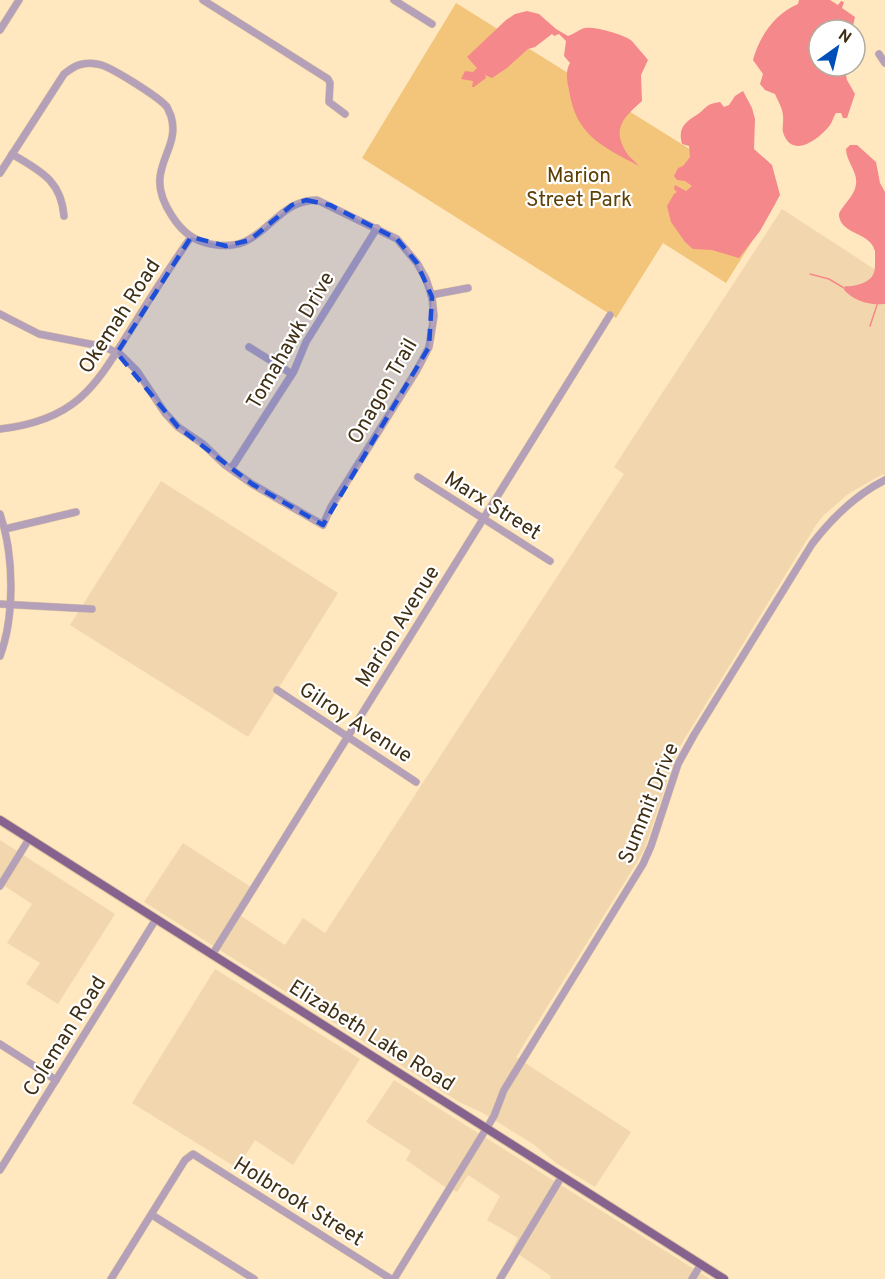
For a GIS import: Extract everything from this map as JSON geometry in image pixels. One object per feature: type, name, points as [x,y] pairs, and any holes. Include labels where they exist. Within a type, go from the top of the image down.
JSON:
[{"type":"main road","name":"Elizabeth Lake Road","points":[[0,820],[724,1279]]},
{"type":"street","points":[[0,30],[19,0]]},
{"type":"street","points":[[203,0],[326,77],[330,83],[329,102],[345,114]]},
{"type":"street","points":[[394,0],[432,24]]},
{"type":"street","points":[[879,54],[885,63]]},
{"type":"street","points":[[0,173],[64,74],[74,66],[86,63],[105,66],[168,108],[172,128],[161,168],[160,193],[175,221],[191,237]]},
{"type":"street","points":[[12,154],[41,172],[52,182],[63,204],[64,216]]},
{"type":"street","name":"Onagon Trail","points":[[191,237],[204,243],[226,246],[250,240],[265,230],[292,205],[306,200],[317,200],[397,239],[410,252],[426,279],[431,295],[434,316],[429,347],[322,525],[231,470]]},
{"type":"street","name":"Tomahawk Drive","points":[[231,470],[292,374],[306,342],[377,228]]},
{"type":"street","name":"Okemah Road","points":[[0,429],[35,422],[69,407],[91,389],[117,353],[191,237]]},
{"type":"street","points":[[431,295],[468,288]]},
{"type":"street","points":[[0,314],[39,334],[89,342],[117,353],[137,371],[165,413],[178,427],[204,444],[231,470]]},
{"type":"street","name":"Marion Avenue","points":[[212,955],[610,315]]},
{"type":"street","points":[[249,347],[292,374]]},
{"type":"street","name":"Marx Street","points":[[418,477],[550,561]]},
{"type":"street","name":"Summit Drive","points":[[392,1279],[494,1116],[504,1090],[643,864],[678,764],[812,544],[848,504],[884,483]]},
{"type":"street","points":[[5,529],[76,512]]},
{"type":"street","points":[[0,514],[5,529],[10,578],[7,634],[0,656]]},
{"type":"street","points":[[0,604],[92,609]]},
{"type":"street","name":"Gilroy Avenue","points":[[277,690],[417,782]]},
{"type":"street","points":[[0,886],[29,839]]},
{"type":"street","name":"Coleman Road","points":[[0,1170],[156,920]]},
{"type":"street","points":[[0,1044],[56,1080]]},
{"type":"street","name":"Holbrook Street","points":[[152,1215],[188,1156],[193,1154],[392,1279]]},
{"type":"street","points":[[500,1279],[562,1176]]},
{"type":"street","points":[[111,1279],[152,1215],[254,1279]]},
{"type":"street","points":[[692,1279],[701,1264]]},
{"type":"highlighted area","points":[[306,200],[330,205],[397,239],[417,263],[432,297],[429,347],[323,525],[252,484],[178,427],[117,353],[191,237],[226,246],[250,240],[292,205]]},
{"type":"shaded area","points":[[799,0],[830,0],[838,5],[841,1],[844,2],[842,8],[855,17],[807,18],[807,78],[847,78],[855,94],[847,118],[843,118],[841,113],[836,113],[830,125],[820,135],[800,146],[788,142],[784,135],[783,113],[780,105],[775,94],[765,90],[760,84],[763,74],[753,60],[770,26],[782,13],[798,4]]},
{"type":"shaded area","points":[[527,11],[539,14],[568,36],[589,28],[623,36],[632,41],[648,60],[641,75],[642,101],[624,119],[620,131],[623,146],[639,166],[602,145],[584,129],[572,106],[567,73],[570,63],[564,56],[566,41],[559,34],[554,36],[552,34],[535,47],[528,49],[492,78],[485,75],[486,78],[474,87],[472,87],[473,81],[461,79],[465,71],[473,72],[477,68],[467,57],[506,20],[515,14]]},
{"type":"shaded area","points":[[743,91],[755,119],[754,149],[772,165],[780,195],[760,231],[739,258],[712,250],[693,249],[671,222],[667,206],[677,192],[674,189],[675,185],[686,191],[692,186],[685,181],[677,180],[674,176],[678,168],[683,166],[690,157],[689,146],[682,144],[683,127],[708,105],[720,102],[724,107],[729,105],[735,96]]},
{"type":"shaded area","points":[[850,145],[857,145],[876,162],[880,183],[885,192],[885,304],[862,301],[852,297],[844,290],[845,286],[869,280],[875,268],[875,251],[872,245],[868,240],[845,227],[839,216],[853,194],[856,184],[846,149]]},
{"type":"shaded area","points":[[782,209],[885,276],[885,476],[883,474],[848,494],[816,525],[677,751],[645,848],[516,1057],[631,1132],[595,1187],[556,1163],[533,1144],[483,1113],[459,1102],[144,902],[183,843],[251,887],[235,912],[285,945],[303,918],[325,933],[624,474],[614,467]]},
{"type":"shaded area","points":[[161,481],[338,593],[248,737],[70,625]]},
{"type":"shaded area","points":[[0,840],[115,914],[58,1004],[26,984],[40,963],[7,943],[32,904],[0,883]]},
{"type":"shaded area","points":[[215,969],[360,1059],[293,1165],[255,1140],[237,1168],[132,1103]]},
{"type":"shaded area","points":[[394,1080],[710,1279],[550,1279],[551,1276],[512,1250],[518,1238],[487,1220],[500,1196],[468,1175],[457,1192],[442,1185],[406,1160],[411,1151],[366,1122]]},
{"type":"green space","name":"Marion Street Park","points":[[456,3],[776,203],[726,283],[663,243],[616,318],[362,158]]},
{"type":"waterway","points":[[810,274],[829,279],[844,288]]},
{"type":"waterway","points":[[870,326],[877,305]]}]
